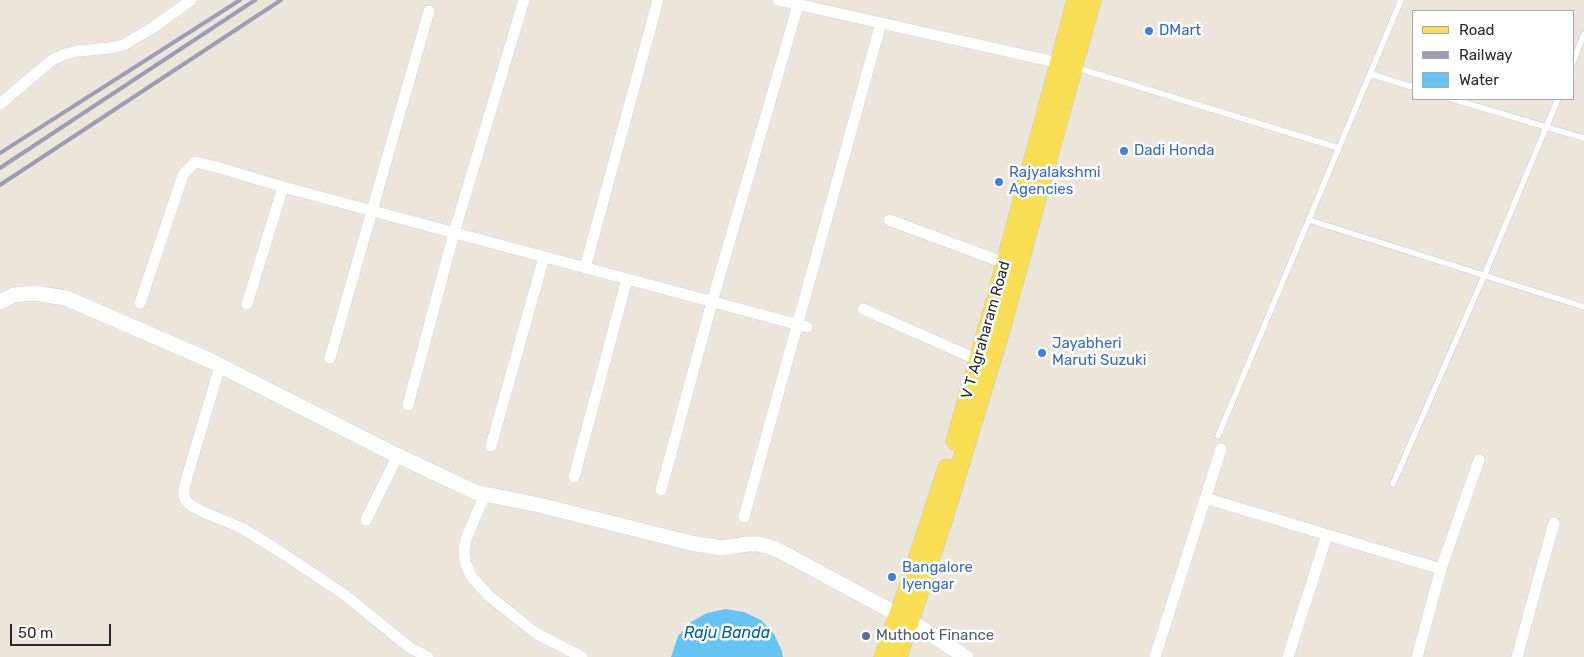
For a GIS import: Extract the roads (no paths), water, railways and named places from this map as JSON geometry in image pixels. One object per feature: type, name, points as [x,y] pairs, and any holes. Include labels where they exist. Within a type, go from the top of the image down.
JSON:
[{"type":"main road","name":"V T Agraharam Road","points":[[884,657],[904,618],[944,518],[995,348],[1066,65],[1076,0]]},
{"type":"main road","name":"V T Agraharam Road","points":[[904,618],[908,587],[947,469],[1005,263],[1066,65],[1092,0]]},
{"type":"main road","points":[[898,657],[904,618]]},
{"type":"street","points":[[0,104],[52,60],[78,50],[110,48],[123,45],[154,27],[191,0]]},
{"type":"street","points":[[408,405],[454,233],[524,0]]},
{"type":"street","points":[[585,268],[658,0]]},
{"type":"street","points":[[778,0],[1066,65]]},
{"type":"street","points":[[661,490],[793,2]]},
{"type":"street","points":[[330,358],[429,11]]},
{"type":"street","points":[[744,517],[802,326],[881,23]]},
{"type":"street","points":[[140,303],[183,175],[195,162],[217,166],[282,187],[802,326]]},
{"type":"street","points":[[247,304],[282,187]]},
{"type":"street","points":[[889,220],[1005,263]]},
{"type":"street","points":[[491,446],[544,257]]},
{"type":"street","points":[[574,477],[627,279]]},
{"type":"street","points":[[0,302],[14,295],[34,293],[66,298],[220,366],[475,492],[691,543],[721,548],[759,544],[776,549],[904,618],[966,657]]},
{"type":"street","points":[[863,309],[978,360]]},
{"type":"street","points":[[220,366],[184,489],[184,496],[189,504],[203,512],[242,528],[279,551],[345,595],[409,647],[428,657]]},
{"type":"street","points":[[1155,657],[1221,449]]},
{"type":"street","points":[[366,520],[398,455]]},
{"type":"street","points":[[1417,657],[1440,569],[1479,460]]},
{"type":"street","points":[[485,494],[466,539],[464,550],[465,562],[471,576],[489,596],[537,634],[582,657]]},
{"type":"street","points":[[1205,498],[1440,569]]},
{"type":"street","points":[[1517,657],[1554,523]]},
{"type":"street","points":[[1288,657],[1327,535]]},
{"type":"lane","points":[[1218,436],[1401,0]]},
{"type":"lane","points":[[1574,59],[1584,34]]},
{"type":"lane","points":[[1066,65],[1339,148]]},
{"type":"lane","points":[[1370,74],[1412,87]]},
{"type":"lane","points":[[1455,100],[1584,138]]},
{"type":"lane","points":[[1393,484],[1484,276],[1558,100]]},
{"type":"lane","points":[[1309,220],[1584,307]]},
{"type":"water","name":"Raju Banda","points":[[726,609],[744,612],[761,620],[774,634],[783,657],[671,657],[678,636],[691,622],[707,613]]},
{"type":"railway","points":[[0,153],[240,0]]},
{"type":"railway","points":[[0,168],[255,0]]},
{"type":"railway","points":[[0,185],[281,0]]},
{"type":"place","name":"DMart","points":[[1149,31]]},
{"type":"place","name":"Dadi Honda","points":[[1124,151]]},
{"type":"place","name":"Rajyalakshmi Agencies","points":[[999,182]]},
{"type":"place","name":"Jayabheri Maruti Suzuki","points":[[1042,353]]},
{"type":"place","name":"Bangalore Iyengar","points":[[892,577]]},
{"type":"place","name":"Muthoot Finance","points":[[866,636]]}]
